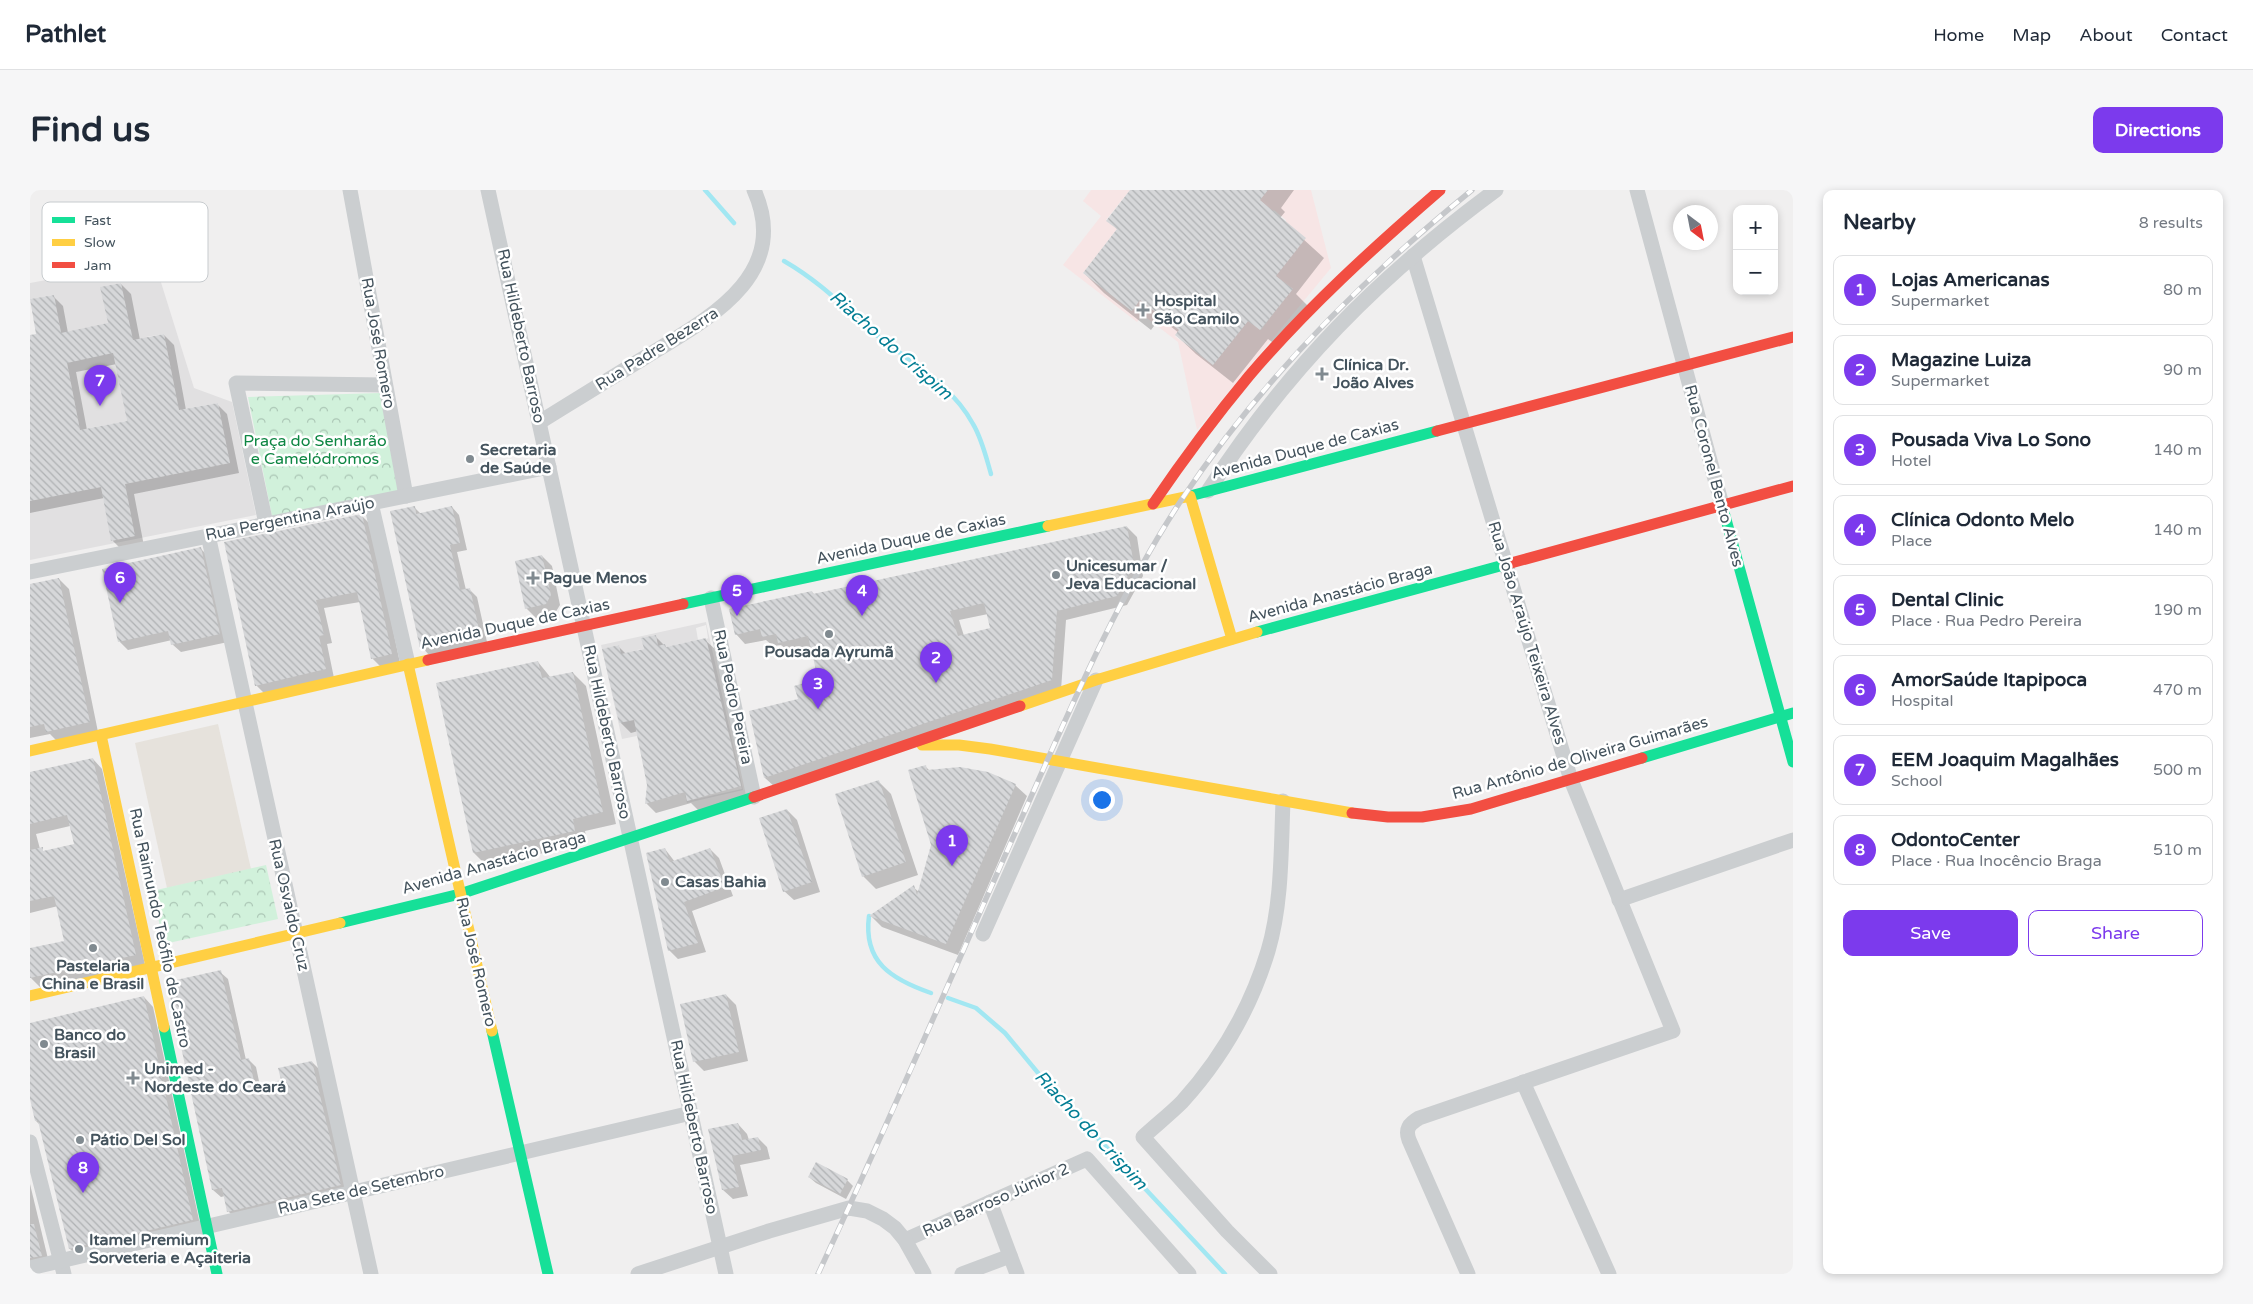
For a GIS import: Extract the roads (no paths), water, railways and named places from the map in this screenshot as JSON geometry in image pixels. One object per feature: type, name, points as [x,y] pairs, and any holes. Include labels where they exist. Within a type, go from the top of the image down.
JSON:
[{"type":"main road","points":[[1153,504],[1195,443],[1277,343],[1342,277],[1440,190]]},
{"type":"main road","name":"Avenida Duque de Caxias","points":[[30,751],[583,625],[1190,496],[1793,337]]},
{"type":"main road","name":"Avenida Anastácio Braga","points":[[30,996],[460,894],[630,839],[1096,680],[1232,639],[1793,486]]},
{"type":"main road","points":[[1190,496],[1232,639]]},
{"type":"main road","name":"Rua Coronel Bento Alves","points":[[1722,505],[1793,762]]},
{"type":"main road","name":"Rua José Romero","points":[[408,664],[548,1274]]},
{"type":"main road","name":"Rua Antônio de Oliveira Guimarães","points":[[1054,760],[1355,814],[1388,817],[1422,816],[1470,809],[1793,713]]},
{"type":"main road","name":"Rua Raimundo Teófilo de Castro","points":[[101,735],[217,1274]]},
{"type":"main road","name":"Avenida Anastácio Braga","points":[[900,746],[959,746],[1054,760]]},
{"type":"street","name":"Rua José Romero","points":[[350,190],[406,496]]},
{"type":"street","name":"Rua Hildeberto Barroso","points":[[488,190],[726,1274]]},
{"type":"street","points":[[1208,491],[1262,413],[1296,370],[1356,307],[1413,256],[1496,190]]},
{"type":"street","name":"Rua Coronel Bento Alves","points":[[1637,190],[1722,505]]},
{"type":"street","name":"Rua Padre Bezerra","points":[[540,422],[702,322],[730,301],[750,276],[760,254],[764,233],[757,195]]},
{"type":"street","name":"Rua João Araújo Teixeira Alves","points":[[1413,256],[1571,780],[1673,1031],[1523,1082]]},
{"type":"street","points":[[266,524],[236,383],[385,385]]},
{"type":"street","name":"Rua Pergentina Araújo","points":[[30,572],[549,468]]},
{"type":"street","name":"Rua José Romero","points":[[371,503],[408,664]]},
{"type":"street","name":"Rua Osvaldo Cruz","points":[[208,535],[371,1274]]},
{"type":"street","name":"Rua Pedro Pereira","points":[[711,598],[754,797]]},
{"type":"street","points":[[983,934],[1054,760],[1096,680]]},
{"type":"street","points":[[1270,1274],[1210,1212],[1143,1137],[1181,1103],[1207,1073],[1230,1038],[1251,997],[1268,951],[1277,905],[1283,801]]},
{"type":"street","points":[[1619,900],[1793,840]]},
{"type":"street","points":[[1468,1274],[1409,1140],[1408,1128],[1419,1118],[1523,1082],[1609,1274]]},
{"type":"street","name":"Rua Sete de Setembro","points":[[30,1268],[62,1268],[207,1226],[692,1113]]},
{"type":"street","points":[[30,1142],[62,1268]]},
{"type":"street","name":"Rua Barroso Júnior 2","points":[[905,1240],[1087,1159],[1189,1274]]},
{"type":"street","points":[[990,1202],[1017,1274]]},
{"type":"street","points":[[638,1274],[820,1215],[849,1208],[867,1211],[883,1219],[905,1240],[920,1273]]},
{"type":"street","points":[[962,1274],[1010,1256]]},
{"type":"waterway","name":"Riacho do Crispim","points":[[705,190],[734,223]]},
{"type":"waterway","name":"Riacho do Crispim","points":[[784,261],[837,300],[881,339],[938,382],[951,395],[963,409],[976,430],[984,448],[991,474]]},
{"type":"waterway","name":"Riacho do Crispim","points":[[869,916],[868,932],[875,957],[892,975],[931,993]]},
{"type":"waterway","name":"Riacho do Crispim","points":[[948,998],[976,1008],[1005,1033],[1048,1085],[1225,1274]]},
{"type":"railway","points":[[818,1274],[1077,694],[1116,614],[1159,536],[1213,455],[1279,373],[1352,296],[1431,224],[1472,190]]},
{"type":"place","name":"Hospital São Camilo","points":[[1143,310]]},
{"type":"place","name":"Clínica Dr. João Alves","points":[[1322,374]]},
{"type":"place","name":"EEM Joaquim Magalhães","points":[[100,406]]},
{"type":"place","name":"Secretaria de Saúde","points":[[470,459]]},
{"type":"place","name":"Unicesumar / Jeva Educacional","points":[[1056,575]]},
{"type":"place","name":"Pague Menos","points":[[533,578]]},
{"type":"place","name":"AmorSaúde Itapipoca","points":[[120,603]]},
{"type":"place","name":"Dental Clinic","points":[[737,616]]},
{"type":"place","name":"Clínica Odonto Melo","points":[[862,616]]},
{"type":"place","name":"Pousada Ayrumã","points":[[829,634]]},
{"type":"place","name":"Magazine Luiza","points":[[936,683]]},
{"type":"place","name":"Pousada Viva Lo Sono","points":[[818,709]]},
{"type":"place","name":"Lojas Americanas","points":[[952,866]]},
{"type":"place","name":"Casas Bahia","points":[[665,882]]},
{"type":"place","name":"Pastelaria China e Brasil","points":[[93,948]]},
{"type":"place","name":"Banco do Brasil","points":[[44,1044]]},
{"type":"place","name":"Unimed - Nordeste do Ceará","points":[[133,1078]]},
{"type":"place","name":"Pátio Del Sol","points":[[80,1140]]},
{"type":"place","name":"OdontoCenter","points":[[83,1193]]},
{"type":"place","name":"Itamel Premium Sorveteria e Açaiteria","points":[[79,1249]]},
{"type":"park label","name":"Praça do Senharão e Camelódromos","points":[[315,450]]}]
